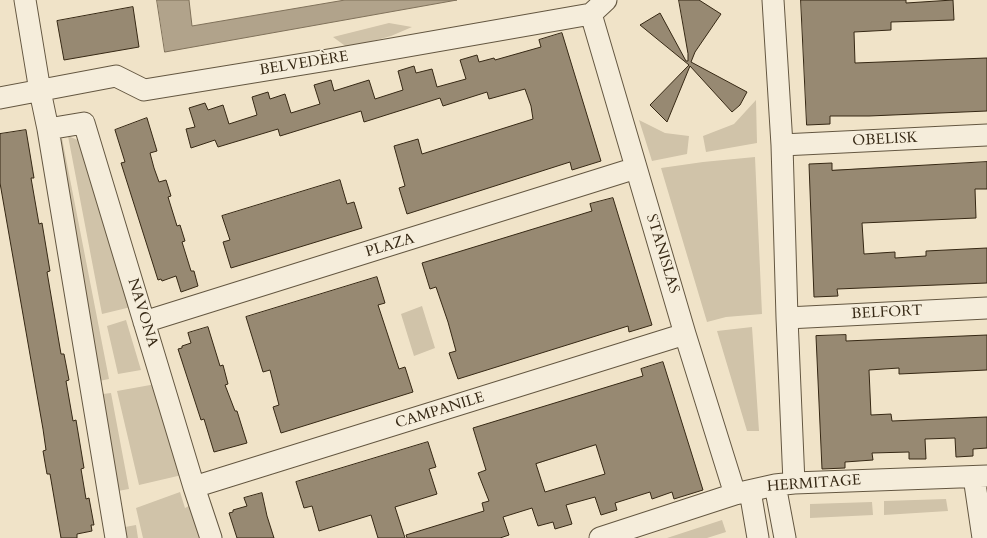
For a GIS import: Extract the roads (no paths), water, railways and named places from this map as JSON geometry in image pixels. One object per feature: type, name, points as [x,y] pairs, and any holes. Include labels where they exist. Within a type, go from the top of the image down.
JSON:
[{"type":"street","points":[[25,0],[116,538]]},
{"type":"street","points":[[591,14],[606,0]]},
{"type":"street","points":[[773,0],[782,145],[787,318],[785,538]]},
{"type":"street","name":"BELVEDÈRE","points":[[0,98],[116,76],[144,90],[334,59],[591,14]]},
{"type":"street","name":"STANISLAS","points":[[591,14],[685,334],[743,492],[758,538]]},
{"type":"street","name":"NAVONA","points":[[48,129],[84,123],[194,487],[211,538]]},
{"type":"street","name":"OBELISK","points":[[782,145],[987,135]]},
{"type":"street","name":"PLAZA","points":[[144,322],[636,168]]},
{"type":"street","name":"BELFORT","points":[[787,318],[987,308]]},
{"type":"street","name":"CAMPANILE","points":[[194,487],[685,334]]},
{"type":"street","points":[[980,476],[983,538]]},
{"type":"street","name":"HERMITAGE","points":[[600,538],[743,492],[785,484],[980,476]]}]
